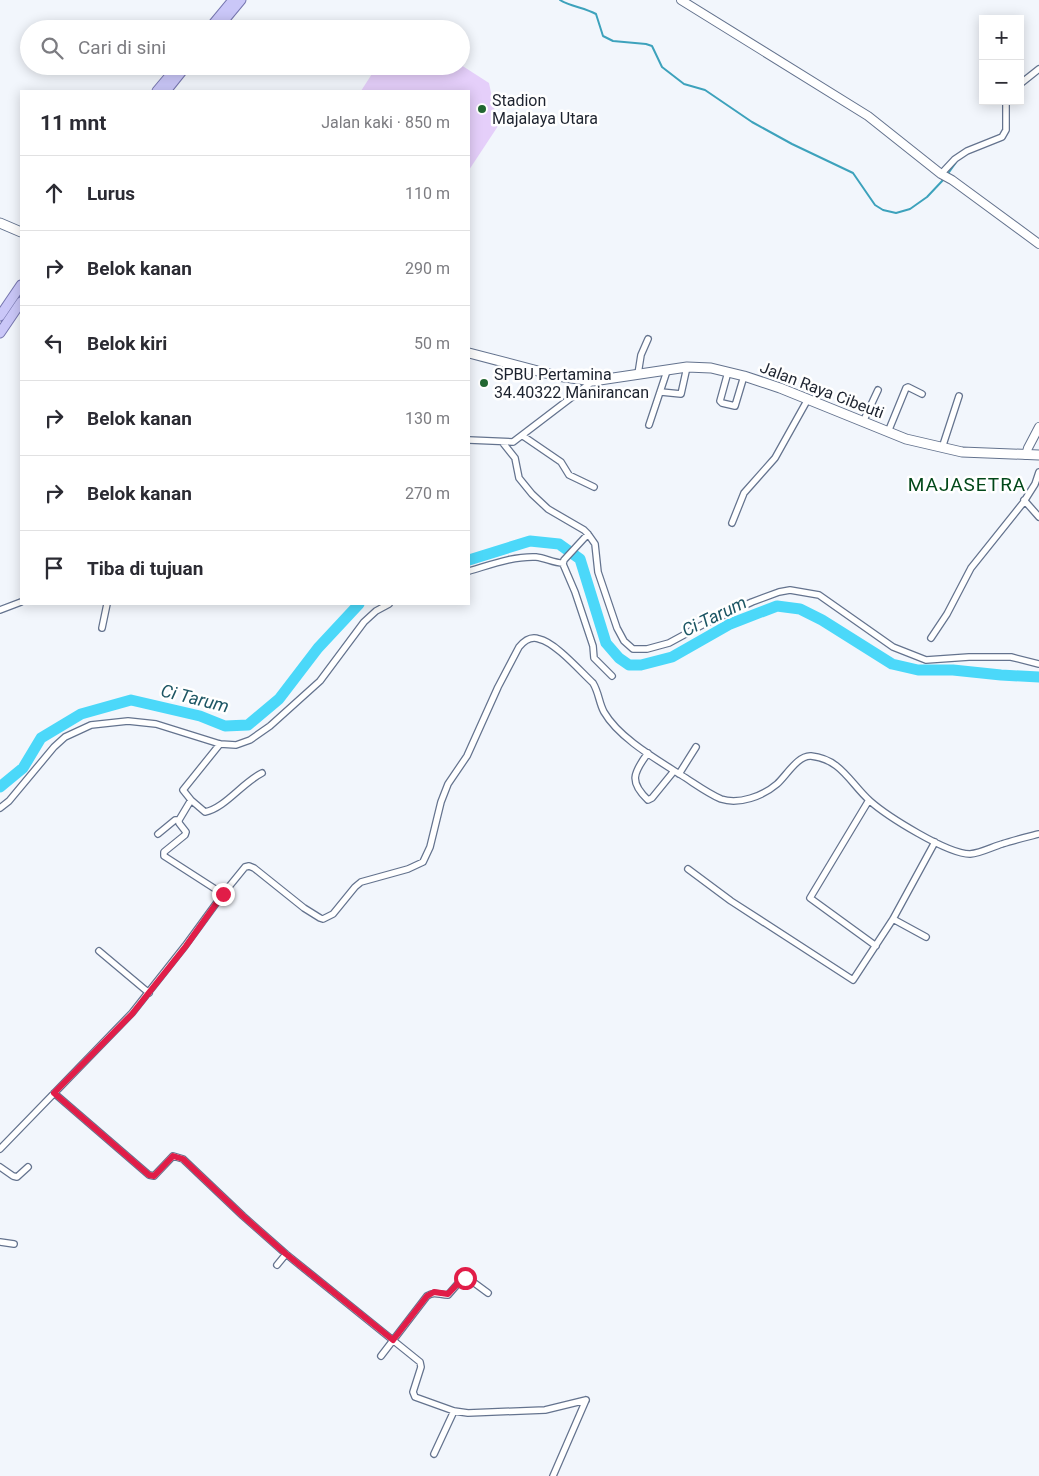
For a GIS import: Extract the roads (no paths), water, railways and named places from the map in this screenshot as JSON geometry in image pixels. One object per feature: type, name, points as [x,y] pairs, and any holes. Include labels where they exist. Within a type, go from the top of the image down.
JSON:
[{"type":"main road","points":[[216,20],[233,0]]},
{"type":"main road","points":[[224,20],[241,0]]},
{"type":"main road","points":[[158,90],[170,75]]},
{"type":"main road","points":[[167,90],[179,75]]},
{"type":"main road","points":[[0,223],[20,232]]},
{"type":"main road","points":[[0,316],[20,286]]},
{"type":"main road","points":[[0,333],[20,303]]},
{"type":"main road","name":"Jalan Raya Cibeuti","points":[[470,354],[557,376],[593,381],[696,366],[744,376],[808,399],[906,439],[942,448],[982,453],[1039,455]]},
{"type":"street","points":[[681,0],[868,116],[1039,244]]},
{"type":"street","points":[[1024,81],[1039,69]]},
{"type":"street","points":[[943,174],[955,159],[967,151],[1002,138],[1006,130],[1006,105]]},
{"type":"street","points":[[638,374],[641,356],[648,339]]},
{"type":"street","points":[[661,392],[681,394],[687,367]]},
{"type":"street","points":[[649,424],[667,370]]},
{"type":"street","points":[[728,372],[720,401],[722,403],[736,406],[744,376]]},
{"type":"street","points":[[470,440],[513,442],[593,381]]},
{"type":"street","points":[[888,432],[906,388],[908,387],[922,394]]},
{"type":"street","points":[[863,422],[878,390]]},
{"type":"street","points":[[942,448],[959,396]]},
{"type":"street","points":[[732,523],[744,493],[775,458],[808,399]]},
{"type":"street","points":[[1026,455],[1039,427]]},
{"type":"street","points":[[523,436],[561,462],[569,475],[594,487]]},
{"type":"street","points":[[503,443],[515,458],[519,478],[532,494],[548,509],[584,530],[595,544],[598,572],[617,628],[624,641],[633,649],[647,649],[669,643],[704,624],[752,602],[790,590],[819,595],[893,647],[926,660],[1012,657],[1039,664]]},
{"type":"street","points":[[930,638],[947,614],[971,568],[1024,500],[1039,472]]},
{"type":"street","points":[[1024,500],[1039,517]]},
{"type":"street","points":[[470,571],[518,557],[537,557],[554,563],[563,562],[587,536]]},
{"type":"street","points":[[563,562],[593,646],[594,658],[612,676]]},
{"type":"street","points":[[0,610],[20,602]]},
{"type":"street","points":[[102,628],[107,605]]},
{"type":"street","points":[[0,808],[54,747],[65,737],[91,725],[128,721],[156,724],[220,744],[236,745],[250,740],[270,726],[320,680],[364,622],[376,611],[387,605]]},
{"type":"street","points":[[0,1149],[132,1014],[245,867],[253,867],[304,908],[323,919],[333,914],[361,882],[408,869],[423,862],[430,847],[441,802],[448,784],[467,756],[498,687],[520,647],[523,642],[533,638],[546,641],[563,654],[593,683],[597,689],[604,712],[613,724],[648,753],[676,772],[728,802],[738,801],[763,793],[770,789],[801,759],[809,756],[826,759],[838,766],[869,800],[895,820],[935,842],[961,853],[971,854],[1039,834]]},
{"type":"street","points":[[220,744],[183,790],[205,812],[220,805],[243,784],[262,773]]},
{"type":"street","points":[[648,753],[637,768],[635,777],[638,790],[648,800],[676,772],[696,748]]},
{"type":"street","points":[[158,834],[175,820],[179,820],[191,800]]},
{"type":"street","points":[[869,800],[810,898],[876,946]]},
{"type":"street","points":[[179,820],[179,823],[186,832],[185,835],[165,851],[164,856],[223,894]]},
{"type":"street","points":[[688,869],[731,901],[851,980],[893,919],[935,842]]},
{"type":"street","points":[[893,919],[926,937]]},
{"type":"street","points":[[99,951],[149,993]]},
{"type":"street","points":[[54,1093],[149,1175],[154,1176],[158,1173],[173,1156],[183,1159],[286,1254],[421,1364],[413,1395],[454,1411],[468,1413],[556,1409],[586,1400],[553,1476]]},
{"type":"street","points":[[0,1167],[17,1177],[28,1167]]},
{"type":"street","points":[[0,1242],[14,1244]]},
{"type":"street","points":[[277,1265],[286,1254]]},
{"type":"street","points":[[381,1356],[430,1294],[434,1292],[448,1294],[465,1278],[488,1293]]},
{"type":"street","points":[[434,1454],[454,1411]]},
{"type":"waterway","points":[[560,0],[596,14],[603,36],[613,41],[652,46],[662,67],[684,84],[705,90],[752,122],[792,144],[853,173],[875,205],[883,210],[896,213],[910,209],[927,197],[944,179]]},
{"type":"waterway","points":[[947,175],[957,161]]},
{"type":"waterway","name":"Ci Tarum","points":[[470,560],[530,541],[559,544],[580,559],[606,643],[619,658],[629,665],[641,665],[672,657],[730,624],[777,606],[800,609],[822,620],[892,664],[918,670],[953,670],[1039,677]]},
{"type":"waterway","name":"Ci Tarum","points":[[0,787],[23,768],[41,738],[81,714],[131,700],[200,716],[225,726],[248,725],[279,699],[318,648],[358,605]]},
{"type":"place","name":"Stadion Majalaya Utara","points":[[482,109]]},
{"type":"place","name":"SPBU Pertamina 34.40322 Manirancan","points":[[484,383]]},
{"type":"district","name":"MAJASETRA","points":[[967,484]]}]
